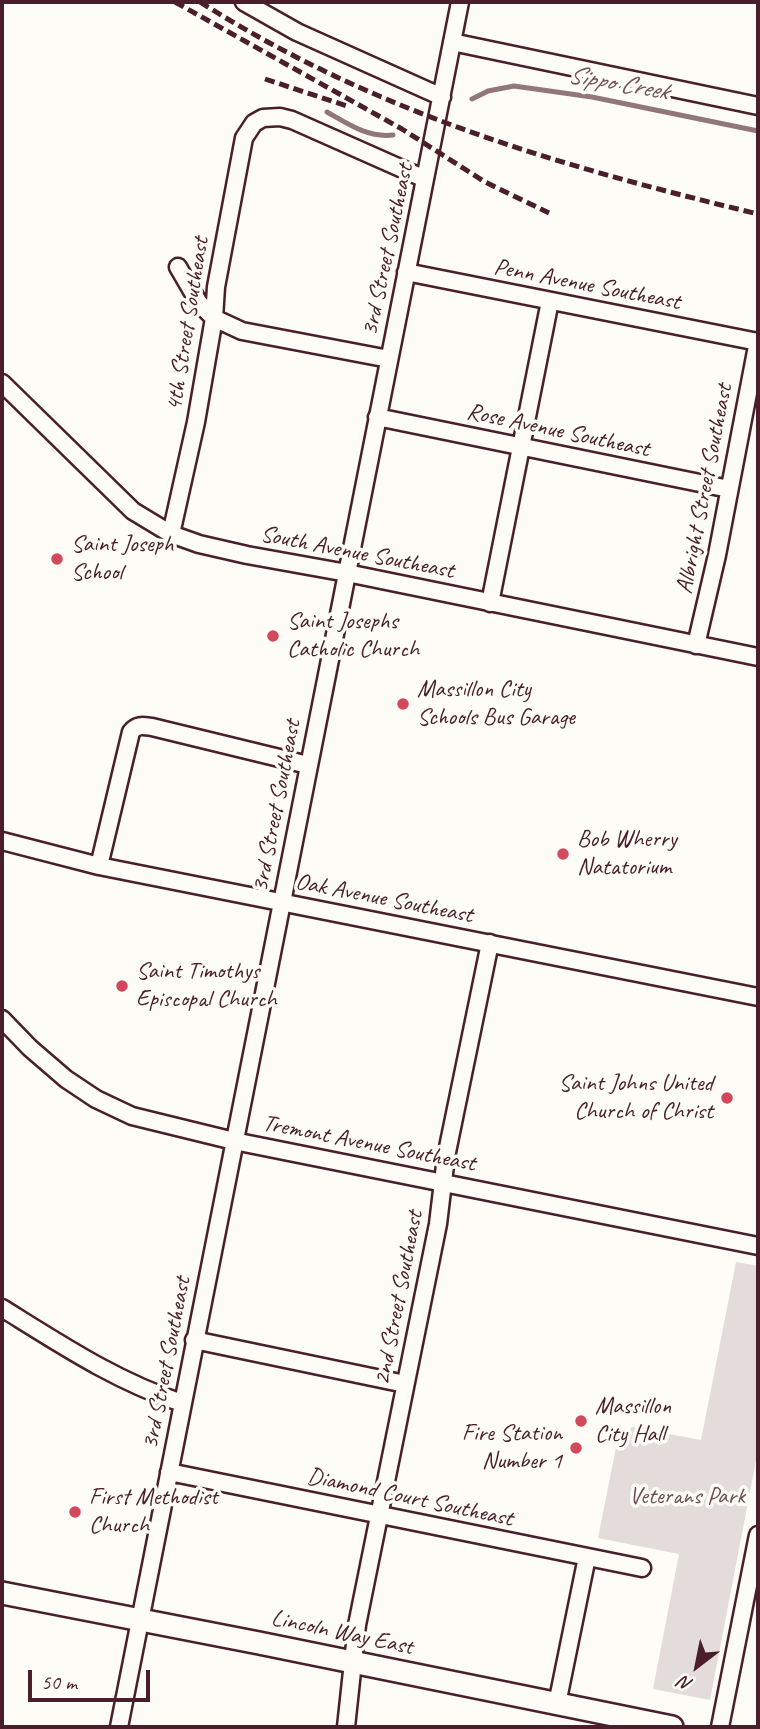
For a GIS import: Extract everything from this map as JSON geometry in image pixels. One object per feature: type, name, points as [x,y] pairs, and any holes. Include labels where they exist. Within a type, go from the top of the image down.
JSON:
[{"type":"main road","name":"Lincoln Way East","points":[[2,1593],[672,1727]]},
{"type":"street","points":[[244,2],[297,32],[442,97]]},
{"type":"street","name":"3rd Street Southeast","points":[[118,1727],[460,2]]},
{"type":"street","points":[[452,42],[758,106]]},
{"type":"street","name":"4th Street Southeast","points":[[171,534],[196,422],[239,155],[244,138],[254,123],[271,117],[292,120],[425,179]]},
{"type":"street","points":[[178,267],[199,303],[214,317],[242,331],[389,359]]},
{"type":"street","name":"Penn Avenue Southeast","points":[[406,272],[758,341]]},
{"type":"street","points":[[490,603],[550,301]]},
{"type":"street","name":"Albright Street Southeast","points":[[696,645],[758,341]]},
{"type":"street","name":"South Avenue Southeast","points":[[2,383],[133,511],[171,534],[247,555],[758,657]]},
{"type":"street","name":"Rose Avenue Southeast","points":[[377,418],[729,489]]},
{"type":"street","points":[[99,866],[134,727],[152,727],[308,765]]},
{"type":"street","name":"Oak Avenue Southeast","points":[[2,841],[99,866],[758,997]]},
{"type":"street","name":"2nd Street Southeast","points":[[346,1727],[357,1625],[438,1224],[446,1157],[490,943]]},
{"type":"street","name":"Tremont Avenue Southeast","points":[[2,1019],[66,1079],[118,1111],[168,1126],[234,1140],[758,1246]]},
{"type":"street","points":[[2,1308],[119,1378],[149,1393],[182,1403]]},
{"type":"street","points":[[194,1340],[405,1384]]},
{"type":"street","name":"Diamond Court Southeast","points":[[169,1472],[642,1568]]},
{"type":"street","points":[[720,1727],[758,1535]]},
{"type":"street","points":[[556,1704],[587,1557]]},
{"type":"green space","name":"Veterans Park","points":[[736,1262],[758,1266],[758,1450],[710,1700],[653,1689],[679,1554],[598,1538],[617,1442],[632,1427],[701,1440]]},
{"type":"waterway","name":"Sippo Creek","points":[[472,99],[488,91],[514,86],[592,97],[758,131]]},
{"type":"waterway","name":"Sippo Creek","points":[[327,112],[367,132],[393,135]]},
{"type":"railway","points":[[175,2],[402,129],[485,182],[549,213]]},
{"type":"railway","points":[[200,2],[266,41],[333,75],[470,132],[611,176],[758,214]]},
{"type":"railway","points":[[265,79],[347,106]]},
{"type":"place","name":"Saint Joseph School","points":[[57,559]]},
{"type":"place","name":"Saint Josephs Catholic Church","points":[[273,636]]},
{"type":"place","name":"Massillon City Schools Bus Garage","points":[[403,704]]},
{"type":"place","name":"Bob Wherry Natatorium","points":[[563,854]]},
{"type":"place","name":"Saint Timothys Episcopal Church","points":[[122,986]]},
{"type":"place","name":"Saint Johns United Church of Christ","points":[[727,1098]]},
{"type":"place","name":"Massillon City Hall","points":[[581,1421]]},
{"type":"place","name":"Fire Station Number 1","points":[[576,1448]]},
{"type":"place","name":"First Methodist Church","points":[[75,1512]]}]
